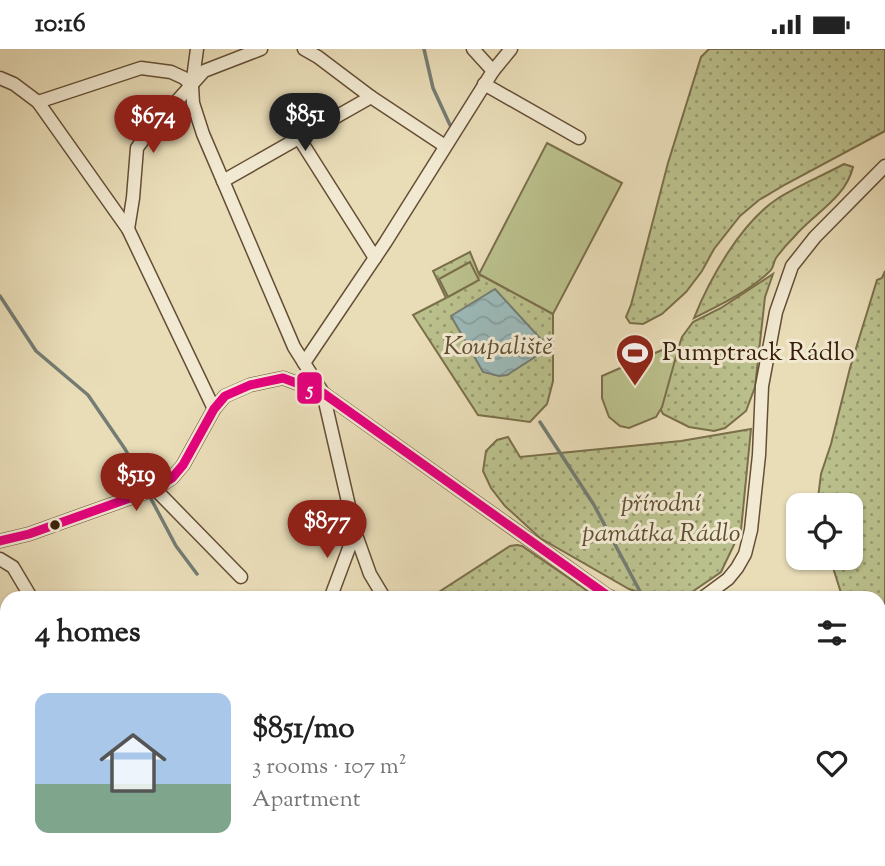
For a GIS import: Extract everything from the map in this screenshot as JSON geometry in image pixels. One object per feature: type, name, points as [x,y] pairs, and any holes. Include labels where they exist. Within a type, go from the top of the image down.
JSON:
[{"type":"street","points":[[197,49],[192,86],[193,103],[202,134],[283,324],[323,393],[355,532],[370,574],[380,591]]},
{"type":"street","points":[[128,229],[137,148],[148,133],[204,71],[261,49]]},
{"type":"street","points":[[304,49],[446,146]]},
{"type":"street","points":[[473,49],[493,71]]},
{"type":"street","points":[[304,363],[375,258],[484,84],[511,49]]},
{"type":"street","points":[[38,102],[141,68],[171,72],[184,78],[192,86]]},
{"type":"street","points":[[0,78],[14,84],[38,102],[128,229],[214,409]]},
{"type":"street","points":[[484,84],[579,138]]},
{"type":"street","points":[[223,181],[371,97]]},
{"type":"street","points":[[299,138],[375,258]]},
{"type":"street","points":[[712,591],[737,568],[745,554],[751,530],[759,455],[762,386],[776,312],[792,266],[815,237],[885,166]]},
{"type":"street","points":[[0,541],[29,534],[155,489],[172,478],[183,465],[214,409],[225,396],[250,384],[283,378],[323,393],[601,591]]},
{"type":"street","points":[[155,489],[241,577]]},
{"type":"street","points":[[333,591],[355,532]]},
{"type":"street","points":[[0,559],[13,567],[27,591]]},
{"type":"green space","points":[[709,49],[885,49],[885,131],[759,200],[740,216],[686,292],[662,314],[643,324],[630,323],[626,317],[668,163],[701,57]]},
{"type":"green space","points":[[547,143],[622,183],[553,314],[479,274]]},
{"type":"green space","points":[[844,164],[853,167],[844,188],[787,244],[771,270],[743,292],[694,318],[728,252],[751,222],[777,199]]},
{"type":"green space","name":"Koupaliště","points":[[470,252],[479,274],[553,314],[553,381],[547,404],[530,422],[478,415],[413,315],[446,298],[433,271]]},
{"type":"green space","points":[[470,262],[479,280],[448,297],[439,279]]},
{"type":"green space","points":[[885,271],[885,591],[840,591],[834,570],[863,570],[863,493],[819,493],[821,474],[850,368],[877,280],[882,278]]},
{"type":"green space","points":[[773,274],[765,297],[755,387],[746,411],[725,428],[714,431],[689,427],[663,414],[659,406],[682,337],[693,322],[721,308]]},
{"type":"green space","name":"Pumptrack Rádlo","points":[[676,344],[679,346],[662,407],[656,417],[629,428],[620,426],[609,417],[602,398],[602,376]]},
{"type":"green space","name":"přírodní památka Rádlo","points":[[751,429],[741,530],[721,572],[693,591],[629,589],[540,538],[505,506],[491,488],[483,471],[486,451],[497,440],[508,437],[520,457],[681,441]]},
{"type":"green space","points":[[510,546],[522,546],[588,591],[440,591]]},
{"type":"water","points":[[495,289],[549,348],[507,375],[499,376],[483,372],[451,316]]},
{"type":"waterway","points":[[424,49],[433,88],[450,125]]},
{"type":"waterway","points":[[0,296],[36,351],[88,395],[125,449],[146,488]]},
{"type":"waterway","points":[[540,422],[594,505],[640,591]]},
{"type":"waterway","points":[[149,495],[176,546],[197,574]]},
{"type":"transit line","name":"5","points":[[0,541],[29,534],[155,489],[172,478],[183,465],[214,409],[225,396],[250,385],[283,378],[323,393],[601,591]]},
{"type":"place","name":"Pumptrack Rádlo","points":[[635,387]]}]
